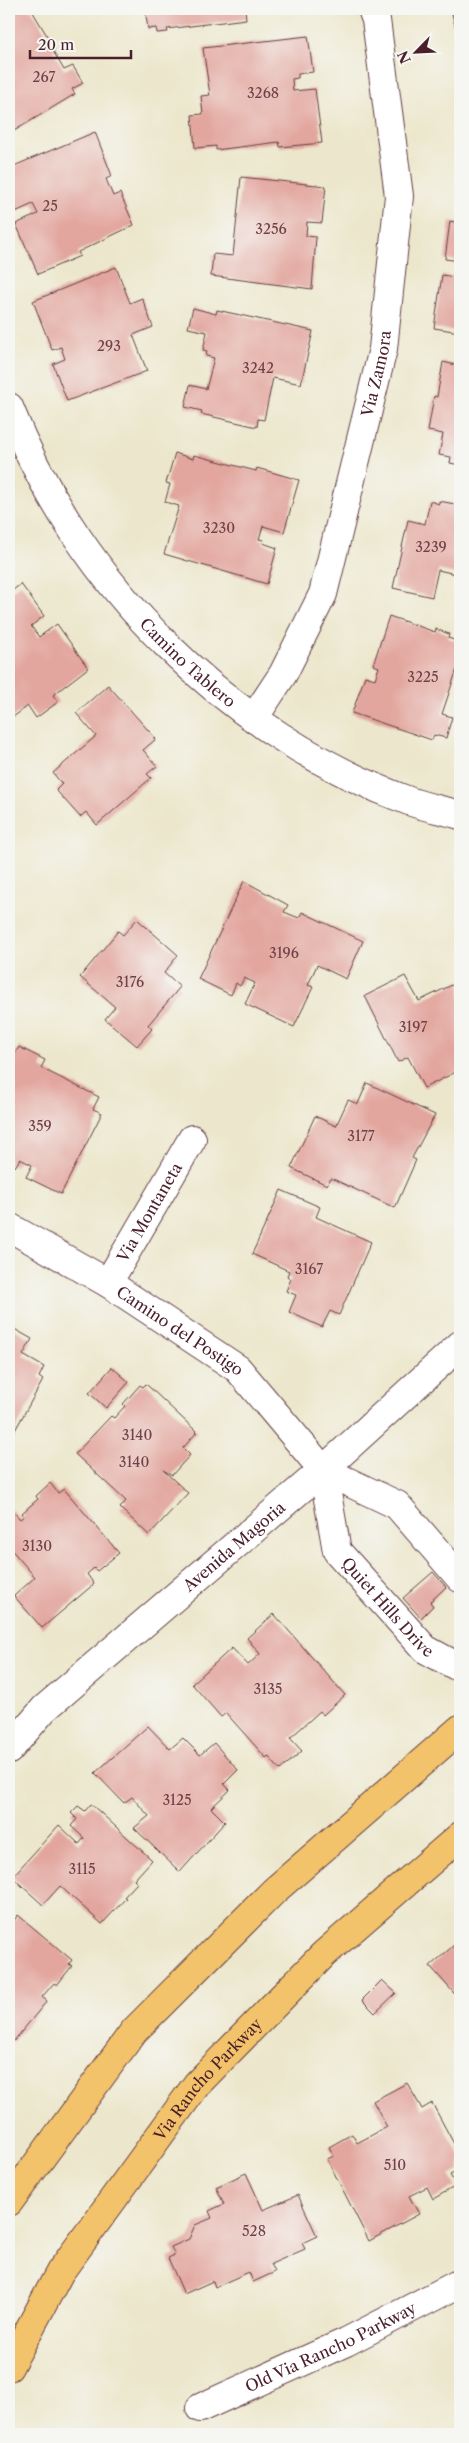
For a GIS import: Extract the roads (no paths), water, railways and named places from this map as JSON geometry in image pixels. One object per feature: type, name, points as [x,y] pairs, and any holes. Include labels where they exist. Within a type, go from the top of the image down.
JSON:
[{"type":"main road","points":[[9,2202],[134,2032],[274,1891],[460,1729]]},
{"type":"main road","name":"Via Rancho Parkway","points":[[9,2368],[60,2272],[197,2084],[324,1954],[460,1836]]},
{"type":"street","name":"Via Zamora","points":[[254,718],[283,674],[323,594],[383,349],[400,196],[376,20],[372,9]]},
{"type":"street","name":"Camino Tablero","points":[[9,407],[69,528],[144,624],[197,675],[254,718],[328,765],[410,802],[460,815]]},
{"type":"street","name":"Via Montaneta","points":[[108,1283],[192,1139]]},
{"type":"street","name":"Camino del Postigo","points":[[9,1227],[108,1283],[238,1369],[323,1470]]},
{"type":"street","name":"Avenida Magoria","points":[[9,1750],[44,1709],[323,1470],[460,1345]]},
{"type":"street","points":[[323,1470],[397,1505],[460,1578]]},
{"type":"street","name":"Quiet Hills Drive","points":[[323,1470],[337,1551],[425,1649],[460,1668]]},
{"type":"street","name":"Old Via Rancho Parkway","points":[[200,2408],[346,2342],[460,2283]]}]
